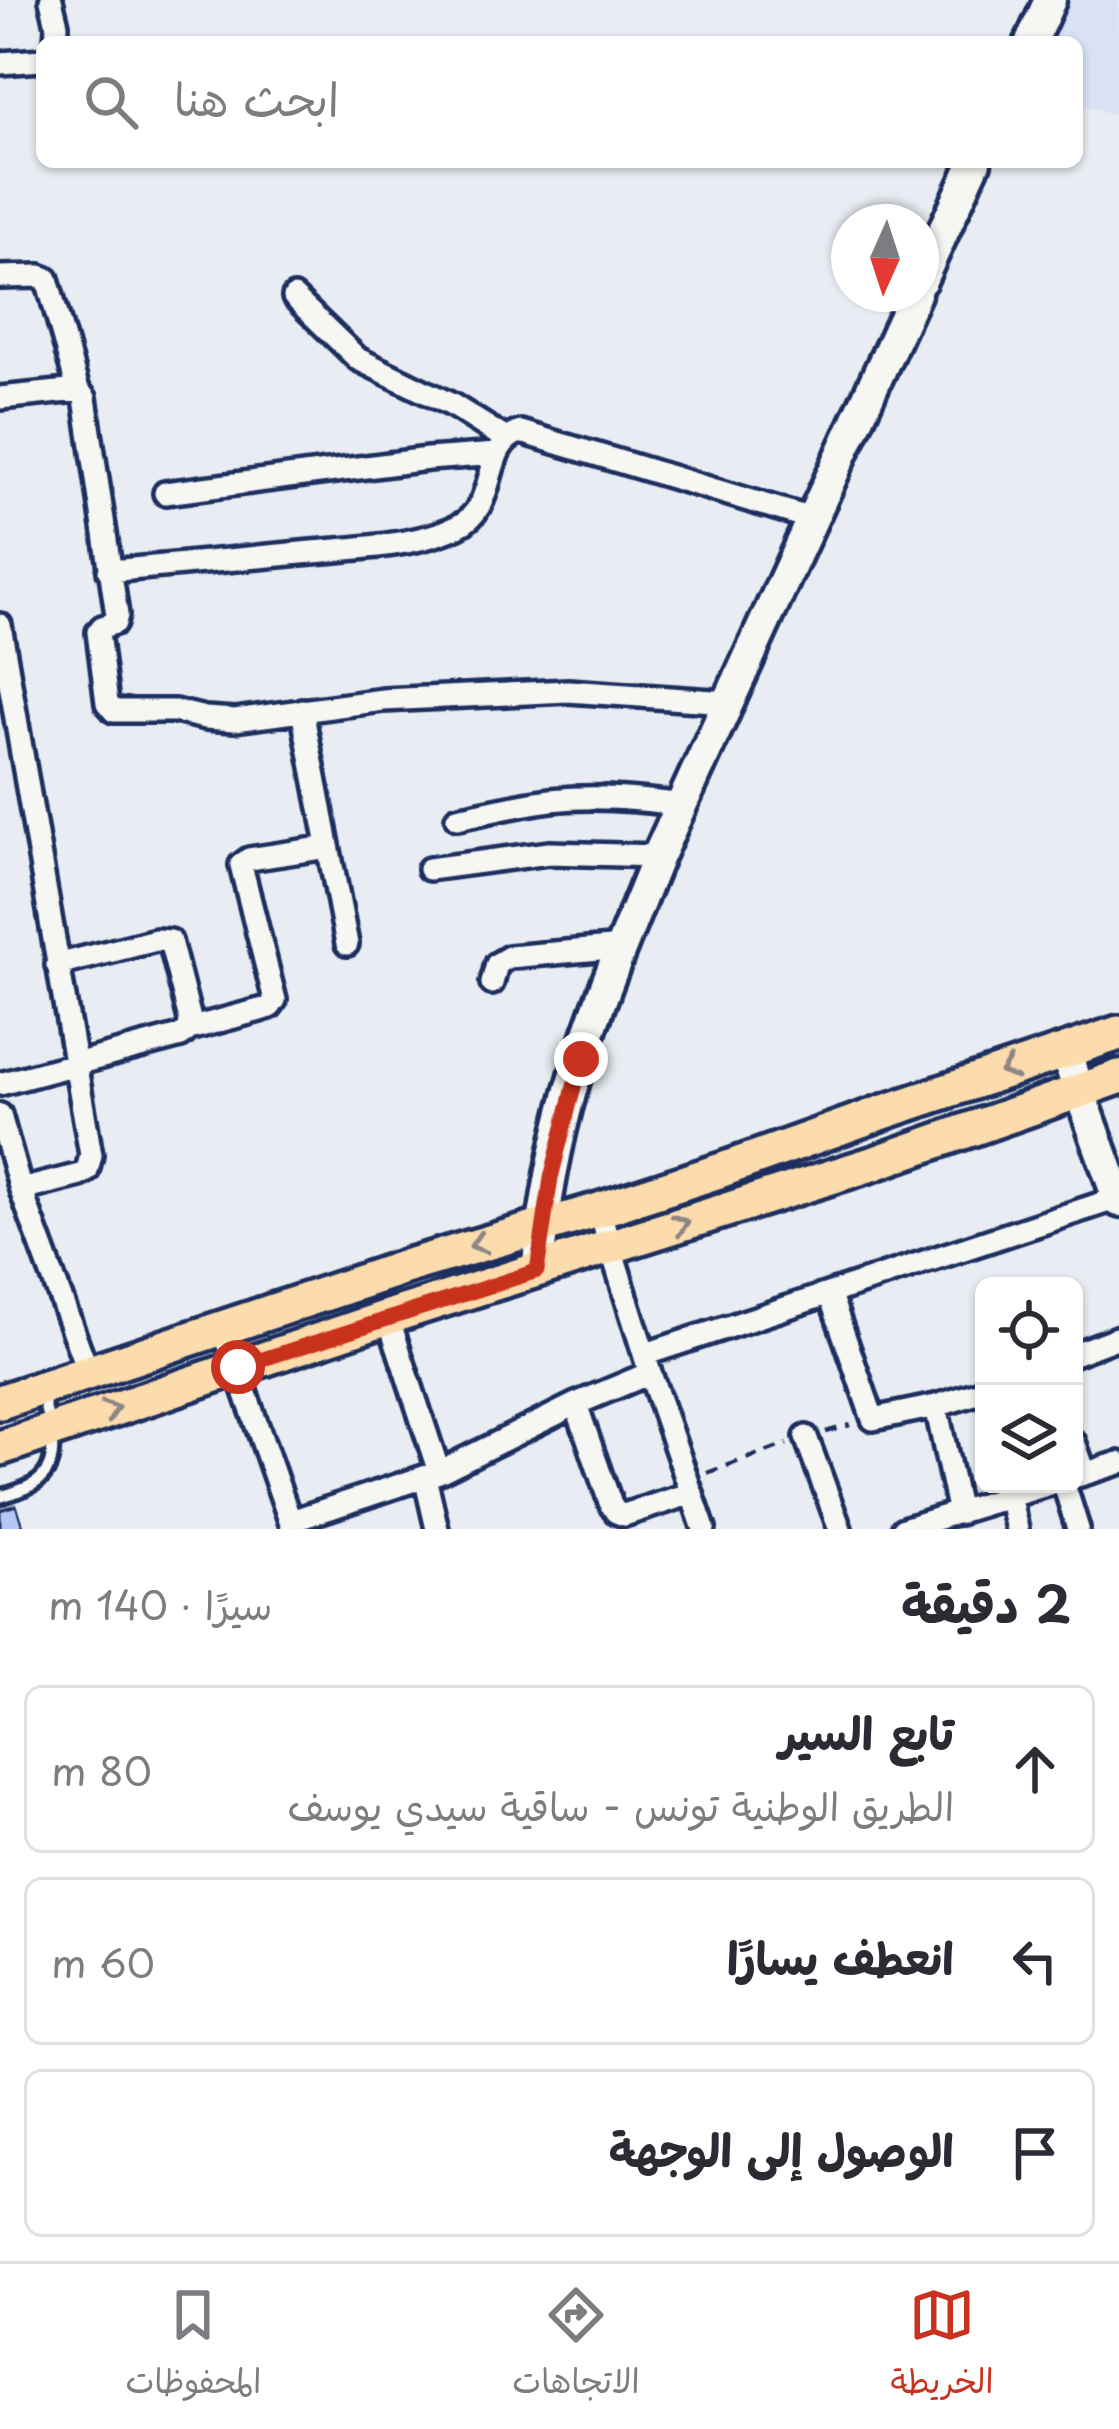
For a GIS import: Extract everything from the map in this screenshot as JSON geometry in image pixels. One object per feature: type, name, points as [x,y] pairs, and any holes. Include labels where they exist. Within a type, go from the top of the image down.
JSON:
[{"type":"main road","points":[[0,1402],[411,1265],[599,1210],[1119,1033]]},
{"type":"main road","points":[[0,1448],[1119,1077]]},
{"type":"street","points":[[51,0],[56,36]]},
{"type":"street","points":[[1033,36],[1050,0]]},
{"type":"street","points":[[0,63],[36,60]]},
{"type":"street","points":[[939,241],[972,168]]},
{"type":"street","points":[[0,277],[47,279],[78,390],[85,398],[116,620],[98,632],[105,696],[114,711],[175,711],[235,720],[383,700],[568,691],[728,702]]},
{"type":"street","points":[[294,297],[358,359],[452,405],[501,447]]},
{"type":"street","points":[[537,1271],[570,1095],[622,947],[658,856],[907,312]]},
{"type":"street","points":[[0,398],[78,390]]},
{"type":"street","points":[[109,571],[372,546],[455,528],[478,512],[501,447],[515,432],[528,432],[812,519]]},
{"type":"street","points":[[165,493],[501,447]]},
{"type":"street","points":[[0,625],[91,1164],[80,1175],[21,1190]]},
{"type":"street","points":[[302,710],[347,944]]},
{"type":"street","points":[[458,818],[550,800],[639,799],[683,805]]},
{"type":"street","points":[[0,1084],[270,1007],[275,1000],[241,865],[328,847]]},
{"type":"street","points":[[429,868],[549,853],[658,856]]},
{"type":"street","points":[[57,965],[168,940],[189,1029]]},
{"type":"street","points":[[492,983],[497,964],[509,957],[622,947]]},
{"type":"street","points":[[223,1328],[292,1525],[432,1474],[648,1363],[830,1295],[1118,1200],[1065,1051]]},
{"type":"street","points":[[0,1115],[21,1190],[88,1372]]},
{"type":"street","points":[[599,1210],[704,1529]]},
{"type":"street","points":[[830,1295],[873,1419],[975,1394]]},
{"type":"street","points":[[388,1317],[432,1474],[437,1529]]},
{"type":"street","points":[[1083,1351],[1119,1337]]},
{"type":"street","points":[[576,1404],[616,1512],[624,1515],[690,1486]]},
{"type":"street","points":[[936,1406],[958,1513]]},
{"type":"street","points":[[806,1437],[840,1529]]},
{"type":"street","points":[[1083,1474],[1119,1463]]},
{"type":"street","points":[[903,1529],[1019,1493]]},
{"type":"street","points":[[1067,1493],[1078,1529]]},
{"type":"street","points":[[1009,1496],[1017,1529]]},
{"type":"lane","points":[[0,1497],[41,1480],[51,1461],[50,1430],[40,1389]]},
{"type":"path","points":[[690,1486],[806,1437],[873,1419]]},
{"type":"shaded area","points":[[1068,0],[1119,0],[1119,116],[1083,105],[1083,36],[1050,36]]},
{"type":"building","points":[[16,1505],[24,1529],[0,1529],[0,1510]]},
{"type":"route","points":[[238,1367],[537,1271],[551,1178],[581,1059]]}]
